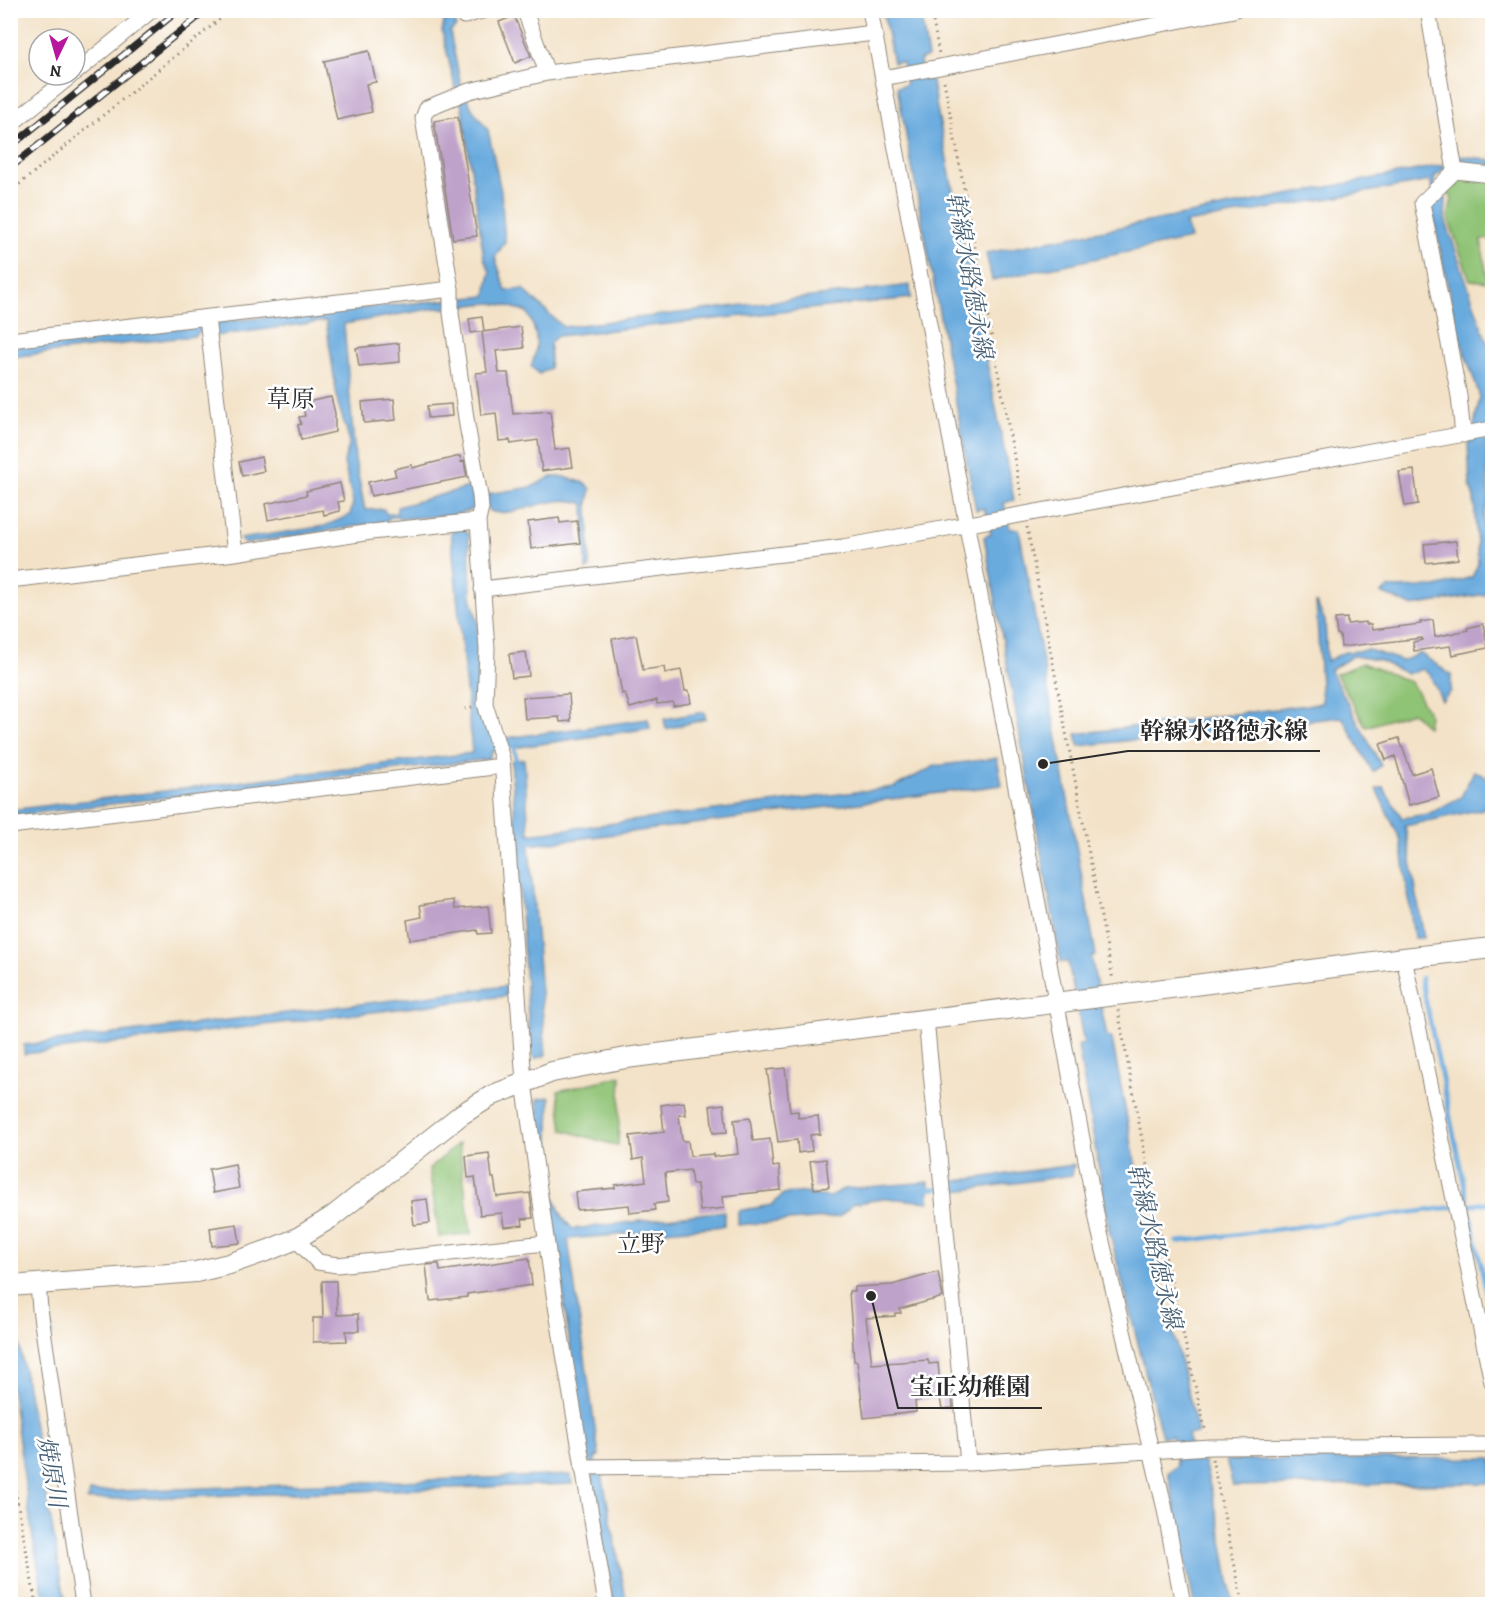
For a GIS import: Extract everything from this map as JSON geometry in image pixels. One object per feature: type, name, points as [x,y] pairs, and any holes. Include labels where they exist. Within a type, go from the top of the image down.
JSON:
[{"type":"street","points":[[87,63],[152,10]]},
{"type":"street","points":[[463,10],[464,16],[485,10]]},
{"type":"street","points":[[522,10],[526,14],[547,73]]},
{"type":"street","points":[[870,10],[1099,1229],[1164,1505],[1182,1605]]},
{"type":"street","points":[[883,78],[1234,10]]},
{"type":"street","points":[[1428,10],[1454,164],[1435,190],[1422,203],[1467,434]]},
{"type":"street","points":[[606,1605],[546,1243],[524,1083],[502,766],[485,704],[487,649],[482,589],[471,514],[467,425],[451,313],[451,289],[423,118],[427,108],[462,94],[547,73],[874,33]]},
{"type":"street","points":[[10,125],[57,87]]},
{"type":"street","points":[[1454,164],[1492,176]]},
{"type":"street","points":[[10,340],[451,289]]},
{"type":"street","points":[[207,318],[235,553]]},
{"type":"street","points":[[482,589],[843,547],[1492,429]]},
{"type":"street","points":[[10,580],[235,553],[471,514]]},
{"type":"street","points":[[10,826],[502,766]]},
{"type":"street","points":[[84,1605],[42,1321],[24,1285],[196,1272],[229,1264],[296,1239],[332,1217],[462,1114],[493,1095],[552,1072],[626,1058],[1492,948]]},
{"type":"street","points":[[1404,958],[1492,1382]]},
{"type":"street","points":[[926,1019],[968,1463]]},
{"type":"street","points":[[296,1239],[318,1262],[337,1265],[394,1261],[546,1243]]},
{"type":"street","points":[[582,1467],[968,1463],[1210,1448],[1492,1445]]},
{"type":"path","points":[[10,192],[231,10]]},
{"type":"path","points":[[1116,995],[1157,1220],[1210,1448],[1243,1605]]},
{"type":"path","points":[[10,1461],[36,1605]]},
{"type":"green space","points":[[1464,177],[1492,181],[1492,239],[1481,240],[1488,282],[1470,280],[1448,218],[1452,198],[1447,192]]},
{"type":"green space","points":[[1362,663],[1411,682],[1429,714],[1427,727],[1412,712],[1366,727],[1336,674]]},
{"type":"green space","points":[[621,1076],[618,1146],[563,1130],[558,1091]]},
{"type":"green space","points":[[459,1143],[471,1234],[439,1237],[429,1169]]},
{"type":"water","points":[[441,11],[453,11],[456,26],[450,32],[461,86],[473,110],[488,130],[501,191],[505,242],[495,257],[506,291],[523,289],[563,327],[910,285],[911,298],[557,336],[550,343],[550,368],[539,374],[531,366],[536,345],[535,332],[527,312],[508,306],[492,303],[470,305],[461,309],[436,308],[344,324],[355,459],[365,510],[384,509],[386,514],[397,513],[397,507],[469,487],[476,501],[488,499],[488,494],[532,487],[551,477],[564,477],[585,483],[591,489],[588,502],[590,568],[586,570],[584,504],[560,501],[498,513],[489,510],[487,505],[457,514],[460,529],[464,529],[469,535],[471,597],[478,622],[478,704],[501,742],[507,738],[648,719],[650,728],[492,751],[489,759],[11,816],[11,810],[472,753],[451,532],[455,531],[454,515],[399,519],[398,516],[388,518],[388,521],[244,544],[240,539],[325,526],[350,515],[353,503],[344,462],[349,445],[338,404],[326,321],[216,336],[214,330],[199,332],[195,336],[11,357],[10,348],[196,325],[202,328],[214,327],[219,322],[486,296],[490,272],[484,258],[462,107],[442,31],[444,23]]},
{"type":"water","points":[[883,11],[920,11],[928,57],[920,60],[923,80],[931,78],[1014,500],[1004,503],[1010,529],[1019,529],[1096,955],[1091,957],[1107,1036],[1112,1039],[1148,1230],[1198,1433],[1187,1435],[1195,1462],[1204,1462],[1219,1522],[1233,1604],[1194,1604],[1168,1472],[1177,1466],[1172,1436],[1162,1437],[1110,1234],[1078,1046],[1084,1043],[1068,962],[1061,962],[984,537],[991,534],[984,508],[976,510],[897,87],[906,85],[902,62],[893,63]]},
{"type":"water","points":[[1460,156],[1492,160],[1492,168],[1461,165]]},
{"type":"water","points":[[1443,165],[1445,168],[1434,178],[1438,200],[1446,198],[1445,219],[1489,348],[1492,350],[1492,425],[1485,427],[1489,501],[1483,517],[1484,533],[1492,560],[1492,593],[1412,606],[1381,593],[1389,588],[1436,587],[1472,577],[1478,564],[1468,443],[1476,439],[1474,425],[1480,397],[1457,330],[1431,206],[1435,201],[1430,181],[1186,223],[1190,239],[992,280],[986,253]]},
{"type":"water","points":[[1316,602],[1325,621],[1327,661],[1345,652],[1369,650],[1403,661],[1420,653],[1451,675],[1451,691],[1442,701],[1430,675],[1422,669],[1407,674],[1378,660],[1353,656],[1330,670],[1381,765],[1373,772],[1342,717],[1079,746],[1076,734],[1322,703]]},
{"type":"water","points":[[704,712],[706,719],[666,729],[664,719]]},
{"type":"water","points":[[997,758],[1002,785],[529,845],[546,1055],[534,1059],[530,1046],[511,761],[524,759],[529,834],[894,787],[935,766]]},
{"type":"water","points":[[1474,771],[1492,780],[1492,807],[1405,826],[1424,938],[1414,938],[1401,841],[1376,789],[1383,787],[1402,818],[1428,814],[1461,797]]},
{"type":"water","points":[[506,986],[506,996],[24,1054],[24,1045]]},
{"type":"water","points":[[550,1097],[549,1135],[553,1175],[546,1175],[537,1099]]},
{"type":"water","points":[[1074,1165],[1072,1175],[950,1192],[948,1182]]},
{"type":"water","points":[[929,1182],[929,1202],[886,1198],[853,1204],[839,1217],[738,1225],[738,1211],[772,1205],[783,1194],[809,1192],[812,1195],[830,1197],[843,1189]]},
{"type":"water","points":[[547,1185],[552,1185],[559,1209],[573,1229],[724,1211],[724,1226],[568,1239],[599,1456],[595,1457],[598,1474],[602,1474],[627,1604],[614,1604],[590,1476],[594,1475],[590,1458],[586,1457]]},
{"type":"water","points":[[10,1290],[66,1604],[45,1604],[33,1539],[11,1386]]},
{"type":"water","points":[[1492,1458],[1492,1483],[1233,1486],[1226,1460]]},
{"type":"water","points":[[571,1475],[572,1484],[87,1500],[90,1492]]},
{"type":"building","points":[[514,16],[531,56],[515,63],[499,22]]},
{"type":"building","points":[[369,51],[376,82],[366,84],[372,112],[337,120],[324,61]]},
{"type":"building","points":[[458,117],[477,236],[453,239],[434,121]]},
{"type":"building","points":[[482,317],[484,331],[471,333],[469,319]]},
{"type":"building","points":[[521,327],[524,348],[496,351],[499,373],[508,373],[513,414],[550,411],[555,450],[570,448],[573,467],[542,471],[538,440],[511,444],[510,440],[499,441],[496,413],[481,415],[476,373],[487,372],[482,332]]},
{"type":"building","points":[[399,343],[400,362],[359,366],[356,348]]},
{"type":"building","points":[[331,397],[335,413],[335,432],[301,440],[298,425],[301,424],[299,417],[305,416],[302,403]]},
{"type":"building","points":[[394,399],[396,420],[364,423],[362,402]]},
{"type":"building","points":[[451,404],[452,416],[428,418],[427,406]]},
{"type":"building","points":[[460,456],[461,462],[464,461],[467,477],[371,496],[368,482],[396,476],[394,469],[412,465],[412,468]]},
{"type":"building","points":[[261,457],[264,471],[242,476],[239,462]]},
{"type":"building","points":[[1414,470],[1418,504],[1405,506],[1399,472]]},
{"type":"building","points":[[340,483],[344,501],[338,502],[340,511],[324,515],[323,510],[268,520],[265,504],[307,495],[306,491]]},
{"type":"building","points":[[559,518],[560,523],[577,521],[580,543],[531,549],[528,522]]},
{"type":"building","points":[[1456,541],[1458,559],[1426,563],[1424,544]]},
{"type":"building","points":[[1347,618],[1347,624],[1366,622],[1366,624],[1371,624],[1372,630],[1421,624],[1420,622],[1433,620],[1435,637],[1468,630],[1467,628],[1483,624],[1488,648],[1452,655],[1450,646],[1414,651],[1413,642],[1423,640],[1422,638],[1341,647],[1335,619]]},
{"type":"building","points":[[636,635],[643,670],[664,667],[665,673],[681,670],[685,691],[689,691],[691,703],[673,706],[673,702],[657,704],[657,700],[630,708],[625,693],[622,694],[612,639]]},
{"type":"building","points":[[526,652],[529,676],[512,678],[509,654]]},
{"type":"building","points":[[569,694],[571,721],[560,722],[559,717],[525,719],[523,697]]},
{"type":"building","points":[[1399,738],[1412,774],[1431,768],[1439,797],[1409,805],[1395,756],[1386,760],[1380,744]]},
{"type":"building","points":[[454,900],[455,909],[488,906],[491,933],[478,934],[477,930],[410,940],[407,920],[422,917],[420,905]]},
{"type":"building","points":[[785,1068],[790,1112],[798,1111],[798,1118],[818,1116],[820,1134],[810,1135],[812,1151],[798,1153],[797,1140],[778,1142],[767,1070]]},
{"type":"building","points":[[684,1102],[686,1115],[679,1115],[682,1141],[688,1141],[690,1156],[713,1154],[713,1157],[738,1154],[734,1120],[750,1118],[753,1141],[770,1139],[773,1167],[779,1166],[781,1190],[723,1196],[724,1208],[700,1211],[697,1184],[692,1184],[690,1170],[665,1173],[668,1202],[654,1204],[655,1210],[630,1213],[629,1205],[577,1210],[575,1192],[615,1188],[615,1185],[646,1181],[643,1158],[633,1160],[630,1136],[664,1132],[661,1105]]},
{"type":"building","points":[[724,1104],[727,1132],[713,1133],[710,1106]]},
{"type":"building","points":[[489,1153],[497,1197],[530,1193],[533,1218],[522,1219],[523,1225],[504,1227],[502,1213],[480,1215],[475,1177],[468,1178],[466,1156]]},
{"type":"building","points":[[826,1159],[829,1187],[814,1189],[810,1161]]},
{"type":"building","points":[[235,1164],[239,1188],[213,1193],[209,1169]]},
{"type":"building","points":[[427,1199],[430,1223],[414,1225],[411,1201]]},
{"type":"building","points":[[237,1224],[240,1243],[212,1246],[210,1228]]},
{"type":"building","points":[[529,1258],[532,1285],[430,1301],[426,1265],[439,1264],[440,1271]]},
{"type":"building","points":[[938,1272],[943,1297],[900,1309],[901,1313],[895,1313],[895,1316],[866,1318],[872,1364],[928,1360],[929,1364],[938,1363],[941,1395],[952,1394],[953,1408],[942,1409],[940,1398],[915,1401],[916,1412],[864,1418],[857,1361],[854,1361],[849,1291],[854,1291],[854,1287],[892,1285]]},
{"type":"building","points":[[322,1281],[336,1281],[337,1315],[358,1314],[359,1331],[346,1331],[347,1341],[313,1342],[313,1318],[323,1318]]},
{"type":"waterway","points":[[513,743],[517,764]]},
{"type":"waterway","points":[[1421,978],[1492,1318]]},
{"type":"waterway","points":[[549,1169],[551,1191]]},
{"type":"waterway","points":[[930,1189],[940,1188]]},
{"type":"waterway","points":[[1465,1206],[1492,1202]]},
{"type":"waterway","points":[[1177,1242],[1454,1207]]},
{"type":"waterway","points":[[47,1301],[51,1334]]},
{"type":"railway","points":[[10,147],[179,10]]},
{"type":"railway","points":[[10,168],[207,10]]},
{"type":"place","name":"幹線水路徳永線","points":[[1043,764]]},
{"type":"place","name":"宝正幼稚園","points":[[871,1296]]},
{"type":"district","name":"草原","points":[[291,399]]},
{"type":"district","name":"立野","points":[[641,1244]]},
{"type":"water label","name":"焼原川","points":[[52,1472]]}]
